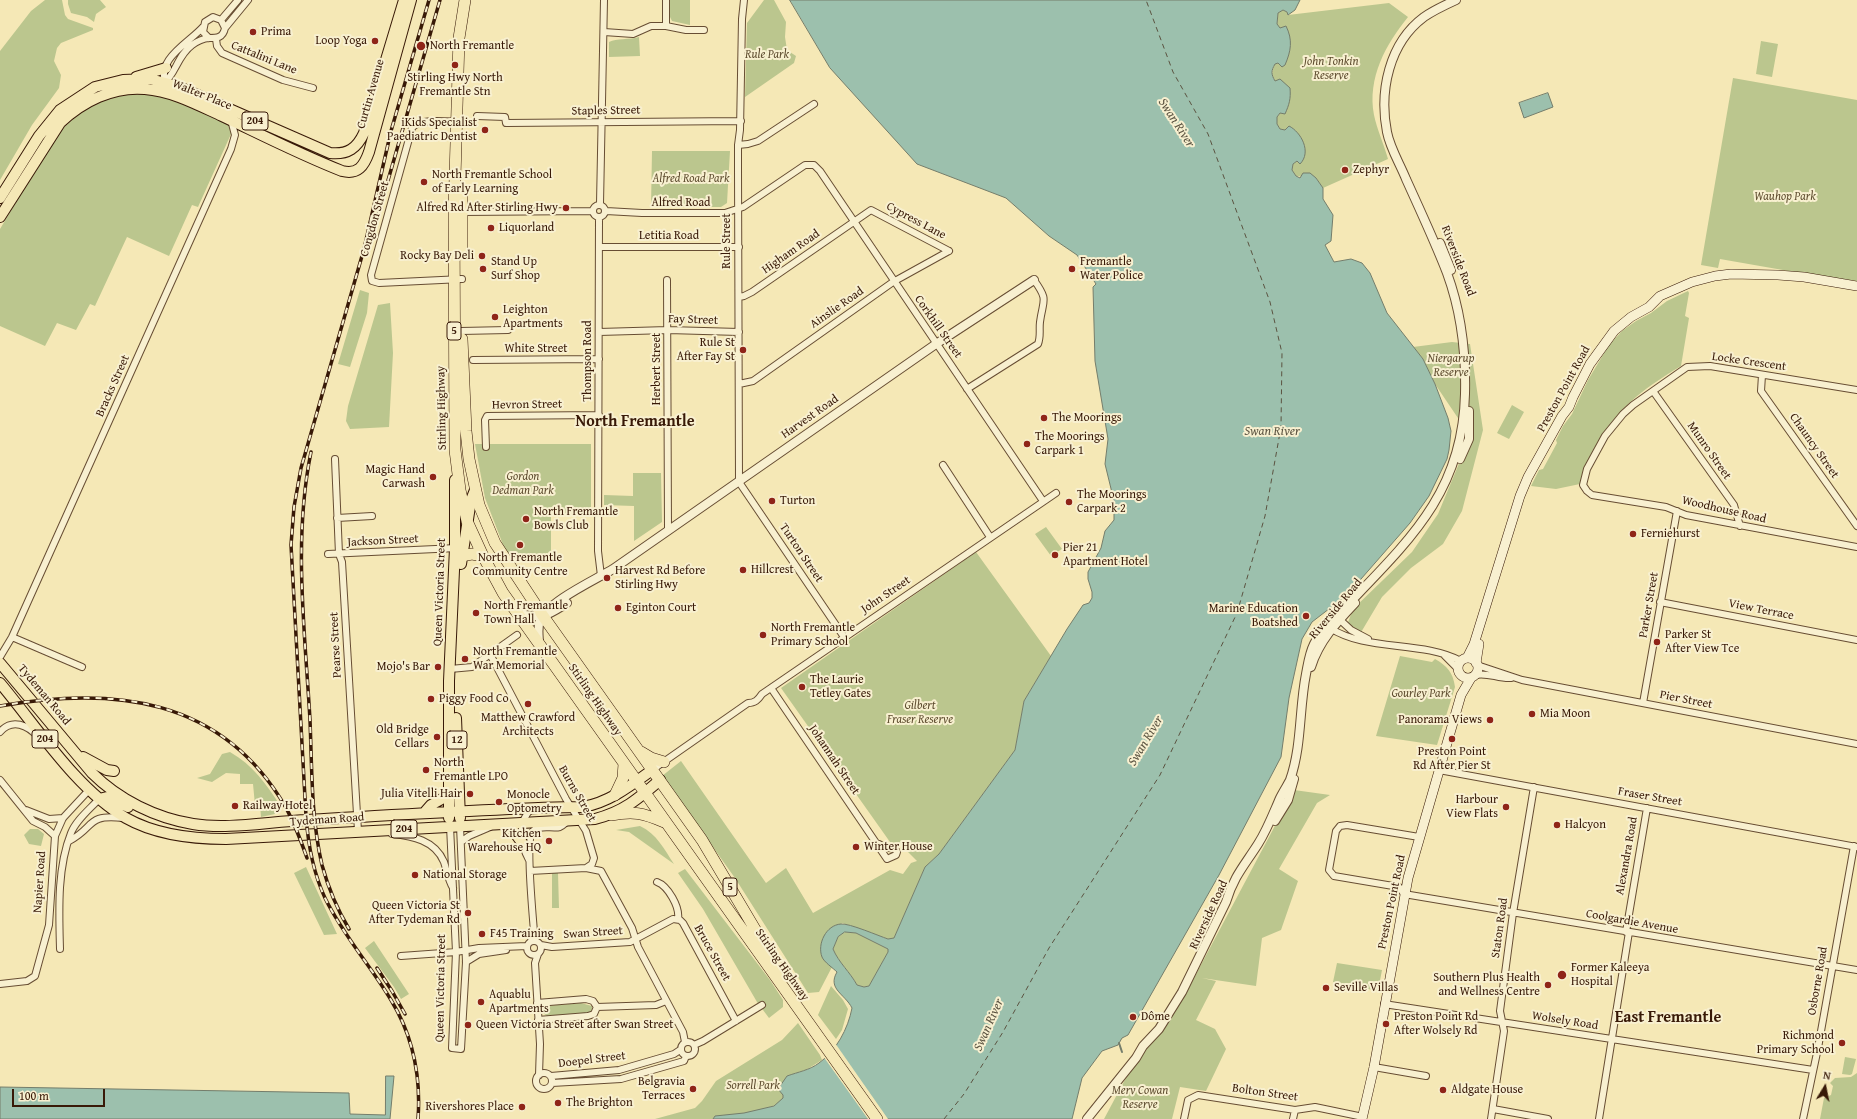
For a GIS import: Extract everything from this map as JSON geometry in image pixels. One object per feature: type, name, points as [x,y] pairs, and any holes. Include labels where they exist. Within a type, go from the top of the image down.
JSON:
[{"type":"highway","name":"Stirling Highway","points":[[464,0],[460,38],[458,280],[454,430],[456,463],[467,521],[500,588],[518,614],[665,823],[884,1119]]},
{"type":"highway","name":"Stirling Highway","points":[[460,122],[466,37],[471,0]]},
{"type":"highway","name":"Stirling Highway","points":[[458,280],[466,431],[479,505],[495,543],[543,616],[702,840],[794,998],[877,1119]]},
{"type":"highway","points":[[460,551],[483,556]]},
{"type":"highway","points":[[638,751],[651,758],[664,762]]},
{"type":"highway","points":[[615,795],[623,778],[624,764]]},
{"type":"highway","points":[[611,815],[635,812],[644,814],[665,823]]},
{"type":"main road","name":"Curtin Avenue","points":[[347,152],[356,147],[364,133],[404,0]]},
{"type":"main road","name":"Curtin Avenue","points":[[358,170],[366,160],[369,152],[411,0]]},
{"type":"main road","points":[[132,78],[147,72],[166,68]]},
{"type":"main road","name":"204","points":[[0,198],[39,136],[60,110],[95,87],[113,82],[132,78],[165,82]]},
{"type":"main road","name":"Walter Place","points":[[165,82],[194,92],[330,153],[339,154],[347,152]]},
{"type":"main road","name":"Walter Place","points":[[146,89],[175,96],[342,171],[352,172],[358,170]]},
{"type":"main road","name":"204","points":[[0,217],[51,135],[68,116],[86,103],[111,92],[146,89]]},
{"type":"main road","name":"Preston Point Road","points":[[1362,1118],[1374,1067],[1404,894],[1461,694],[1466,670],[1496,570],[1525,484],[1562,416],[1569,407],[1590,364],[1614,331],[1631,317],[1649,307],[1660,296],[1692,282],[1715,276],[1778,275],[1804,277],[1857,286]]},
{"type":"main road","name":"Preston Point Road","points":[[1466,670],[1478,669],[1478,645],[1499,572],[1533,478],[1563,424],[1574,409],[1599,360],[1618,335],[1635,320],[1664,301],[1679,293],[1707,282],[1733,279],[1797,281],[1857,292]]},
{"type":"main road","name":"Queen Victoria Street","points":[[454,812],[449,795],[452,669],[460,551],[456,463]]},
{"type":"main road","name":"12","points":[[467,521],[471,500],[476,490]]},
{"type":"main road","name":"Queen Victoria Street","points":[[460,551],[467,521]]},
{"type":"main road","name":"Tydeman Road","points":[[0,663],[92,773],[109,788],[137,806],[164,818],[194,825],[215,826],[424,813],[532,808],[572,808],[596,804],[615,795],[637,782],[652,770]]},
{"type":"main road","name":"Queen Victoria Street","points":[[452,669],[455,826]]},
{"type":"main road","name":"Tydeman Road","points":[[0,683],[74,774],[99,800],[126,818],[162,832],[186,837],[208,839],[581,821],[611,815],[624,809],[660,780]]},
{"type":"main road","points":[[76,753],[95,764],[114,771]]},
{"type":"main road","points":[[424,813],[431,805],[449,795]]},
{"type":"main road","points":[[99,800],[107,797],[143,815],[164,818]]},
{"type":"main road","points":[[506,824],[512,829],[523,844]]},
{"type":"street","points":[[221,20],[238,0]]},
{"type":"street","points":[[146,89],[161,85],[171,78],[175,66],[188,48],[193,44],[209,38],[216,38],[222,34],[225,28],[248,0]]},
{"type":"street","points":[[593,211],[595,215],[599,217],[604,214],[606,210],[600,204],[604,0]]},
{"type":"street","points":[[666,0],[666,26]]},
{"type":"street","name":"Rule Street","points":[[739,482],[738,145],[741,121],[742,19],[744,0]]},
{"type":"street","name":"Riverside Road","points":[[1087,1119],[1136,1058],[1143,1046],[1159,1029],[1174,1005],[1226,902],[1232,884],[1240,868],[1259,843],[1273,816],[1289,781],[1294,761],[1308,659],[1315,642],[1414,540],[1436,510],[1452,480],[1469,439],[1469,354],[1459,293],[1447,258],[1409,175],[1392,131],[1386,124],[1384,104],[1384,88],[1389,66],[1400,43],[1407,34],[1426,16],[1456,0]]},
{"type":"street","points":[[175,96],[165,82],[164,75],[166,68],[177,50],[196,36],[209,18],[213,17],[221,20],[225,28]]},
{"type":"street","points":[[604,32],[633,34],[652,26],[666,26],[686,30],[704,30]]},
{"type":"street","points":[[203,27],[203,32],[209,38]]},
{"type":"street","name":"Cattalini Lane","points":[[216,38],[217,46],[222,53],[283,80],[313,88]]},
{"type":"street","points":[[738,145],[758,141],[814,104]]},
{"type":"street","name":"Staples Street","points":[[477,116],[505,117],[506,123],[741,121]]},
{"type":"street","name":"Bracks Street","points":[[0,657],[12,637],[232,149],[235,135],[231,120]]},
{"type":"street","name":"Congdon Street","points":[[458,280],[379,283],[372,281],[370,275],[412,128],[416,123],[423,121],[460,122]]},
{"type":"street","name":"Alfred Road","points":[[606,210],[622,213],[725,213],[738,209],[805,165],[814,164]]},
{"type":"street","name":"Corkhill Street","points":[[814,164],[1043,501]]},
{"type":"street","points":[[593,211],[595,206],[600,204]]},
{"type":"street","name":"Cypress Lane","points":[[854,222],[871,210],[949,250]]},
{"type":"street","points":[[458,212],[593,211]]},
{"type":"street","name":"Thompson Road","points":[[599,217],[600,415],[598,551],[601,576]]},
{"type":"street","name":"Higham Road","points":[[739,296],[744,296],[752,292],[854,222]]},
{"type":"street","name":"Letitia Road","points":[[599,247],[739,247]]},
{"type":"street","name":"Ainslie Road","points":[[739,384],[753,381],[893,282],[949,250]]},
{"type":"street","name":"Herbert Street","points":[[667,280],[668,530]]},
{"type":"street","points":[[967,389],[1038,344],[1040,337],[1040,321],[1045,301],[1042,292],[1034,280]]},
{"type":"street","name":"Harvest Road","points":[[518,614],[533,617],[543,616],[555,612],[598,582],[601,576],[739,482],[936,344],[1034,280]]},
{"type":"street","points":[[461,331],[508,330]]},
{"type":"street","name":"Fay Street","points":[[599,332],[668,330],[739,332]]},
{"type":"street","name":"White Street","points":[[473,360],[599,359]]},
{"type":"street","name":"Locke Crescent","points":[[1587,491],[1583,480],[1587,469],[1605,436],[1623,414],[1687,367],[1710,366],[1857,390]]},
{"type":"street","name":"Chauncy Street","points":[[1762,375],[1762,391],[1857,526]]},
{"type":"street","name":"Munro Street","points":[[1653,391],[1734,505],[1740,526]]},
{"type":"street","name":"Hevron Street","points":[[486,447],[485,420],[487,416],[600,415]]},
{"type":"street","name":"Pearse Street","points":[[335,459],[339,554],[342,562],[358,831]]},
{"type":"street","points":[[944,465],[990,537]]},
{"type":"street","name":"Turton Street","points":[[739,482],[844,637]]},
{"type":"street","name":"Woodhouse Road","points":[[1587,491],[1592,495],[1666,507],[1686,515],[1857,547]]},
{"type":"street","name":"John Street","points":[[652,770],[748,703],[753,703],[762,694],[844,637],[1056,493]]},
{"type":"street","name":"Parker Street","points":[[1643,703],[1677,511]]},
{"type":"street","points":[[337,518],[372,516]]},
{"type":"street","name":"Jackson Street","points":[[328,554],[460,551]]},
{"type":"street","name":"View Terrace","points":[[1660,602],[1857,640]]},
{"type":"street","points":[[539,643],[539,626],[543,616]]},
{"type":"street","points":[[1337,618],[1351,630],[1371,641]]},
{"type":"street","points":[[1329,627],[1356,640],[1371,641],[1444,655],[1466,670]]},
{"type":"street","name":"Riverside Road","points":[[1092,1119],[1149,1047],[1176,1008],[1232,900],[1238,880],[1288,800],[1296,773],[1300,751],[1310,672],[1315,656],[1329,627]]},
{"type":"street","points":[[452,669],[470,668],[516,635]]},
{"type":"street","points":[[12,637],[82,667]]},
{"type":"street","name":"Burns Street","points":[[490,654],[572,808],[586,831],[594,858],[592,864],[586,868]]},
{"type":"street","name":"Pier Street","points":[[1477,664],[1511,678]]},
{"type":"street","name":"Pier Street","points":[[1466,670],[1857,744]]},
{"type":"street","name":"Johannah Street","points":[[771,688],[878,844]]},
{"type":"street","points":[[0,732],[11,724],[24,726],[36,735],[60,764],[74,774]]},
{"type":"street","name":"Fraser Street","points":[[1439,770],[1855,846]]},
{"type":"street","points":[[0,780],[34,821],[55,836]]},
{"type":"street","name":"Staton Road","points":[[1491,1119],[1504,1031],[1500,1011],[1513,913],[1534,787]]},
{"type":"street","name":"Napier Road","points":[[0,984],[27,981],[35,976],[49,925],[55,836],[63,818],[89,790]]},
{"type":"street","name":"Napier Road","points":[[60,949],[63,862],[71,833],[76,825],[99,800]]},
{"type":"street","points":[[22,808],[49,819],[63,818]]},
{"type":"street","points":[[529,860],[523,844],[522,824],[527,813],[532,808]]},
{"type":"street","name":"Alexandra Road","points":[[1599,1119],[1647,808]]},
{"type":"street","points":[[69,841],[79,836],[92,821],[101,817],[126,818]]},
{"type":"street","points":[[540,1061],[550,1075],[552,1083],[548,1088],[540,1088],[536,1081],[539,1075],[540,1061],[529,860],[530,837],[534,830],[561,827],[568,821]]},
{"type":"street","points":[[461,842],[469,836],[495,825]]},
{"type":"street","name":"Coolgardie Avenue","points":[[1419,837],[1347,825],[1340,826],[1336,831],[1329,870],[1334,876],[1399,887],[1404,894],[1857,970]]},
{"type":"street","name":"Queen Victoria Street","points":[[455,826],[461,842],[466,950],[461,1049],[452,1048],[456,952],[453,888],[455,826]]},
{"type":"street","points":[[358,831],[410,835],[424,840],[442,857],[448,878],[453,888]]},
{"type":"street","name":"Osborne Road","points":[[1803,1119],[1855,846]]},
{"type":"street","points":[[530,871],[586,868],[599,869],[603,873],[632,928],[635,939],[682,1032],[685,1042]]},
{"type":"street","points":[[657,882],[663,884],[676,906],[678,919]]},
{"type":"street","name":"Bruce Street","points":[[635,939],[673,919],[678,919],[683,923],[736,1021]]},
{"type":"street","points":[[49,925],[60,926]]},
{"type":"street","name":"Swan Street","points":[[466,962],[476,956],[486,953],[513,949],[630,942],[635,939]]},
{"type":"street","name":"Swan Street","points":[[401,956],[456,952],[479,948],[534,948]]},
{"type":"street","points":[[537,1003],[586,999],[593,1001],[597,1007]]},
{"type":"street","points":[[597,1007],[656,1004],[666,1001]]},
{"type":"street","name":"Wolsely Road","points":[[1384,1004],[1813,1070]]},
{"type":"street","points":[[694,1045],[762,1005]]},
{"type":"street","points":[[538,1020],[588,1016],[594,1014],[597,1007]]},
{"type":"street","points":[[685,1042],[690,1042],[694,1045],[694,1052],[690,1056],[682,1054],[680,1050],[681,1045],[685,1042]]},
{"type":"street","name":"Doepel Street","points":[[550,1075],[619,1070],[674,1054],[680,1050]]},
{"type":"street","name":"Doepel Street","points":[[552,1083],[621,1079],[684,1061],[686,1056]]},
{"type":"street","points":[[1374,1067],[1426,1076]]},
{"type":"street","points":[[539,1075],[542,1073],[550,1075]]},
{"type":"street","name":"Bolton Street","points":[[1184,1119],[1188,1100],[1198,1095],[1295,1110],[1315,1107],[1362,1118]]},
{"type":"street","points":[[1293,1119],[1295,1110]]},
{"type":"street","points":[[1493,1110],[1548,1119]]},
{"type":"green space","points":[[45,0],[62,0],[65,15],[68,19],[93,28],[93,30],[61,43],[57,48],[54,61],[61,75],[59,88],[32,125],[0,180],[0,51],[31,11]]},
{"type":"green space","points":[[68,0],[100,0],[106,7],[96,14],[94,22],[87,17],[71,13]]},
{"type":"green space","points":[[670,0],[690,0],[690,25],[672,21],[670,17]]},
{"type":"green space","name":"Rule Park","points":[[764,0],[774,0],[786,22],[785,37],[787,50],[796,56],[794,63],[745,97],[747,23]]},
{"type":"green space","name":"John Tonkin Reserve","points":[[1389,3],[1408,17],[1392,38],[1380,62],[1373,88],[1374,115],[1388,159],[1323,188],[1316,178],[1296,176],[1292,170],[1293,164],[1297,161],[1285,130],[1280,129],[1277,124],[1277,117],[1280,113],[1275,81],[1272,75],[1274,64],[1278,63],[1286,26],[1280,29],[1277,24],[1278,13],[1283,10],[1287,12],[1288,15]]},
{"type":"green space","points":[[639,37],[640,56],[609,57],[609,42]]},
{"type":"green space","points":[[1761,41],[1778,44],[1772,77],[1756,74]]},
{"type":"green space","name":"Wauhop Park","points":[[1733,78],[1857,100],[1857,281],[1720,259],[1718,268],[1701,265]]},
{"type":"green space","points":[[133,93],[157,95],[179,101],[226,123],[230,127],[232,133],[198,207],[192,205],[169,256],[127,237],[95,306],[90,304],[76,330],[57,323],[45,346],[0,326],[0,229],[44,155],[64,127],[84,110],[100,101],[111,97]]},
{"type":"green space","name":"Alfred Road Park","points":[[652,151],[730,151],[727,203],[721,207],[651,207]]},
{"type":"green space","points":[[360,290],[369,293],[367,313],[350,367],[338,364]]},
{"type":"green space","points":[[1688,291],[1689,293],[1685,316],[1689,318],[1681,366],[1642,392],[1621,412],[1603,435],[1594,450],[1584,469],[1580,484],[1556,489],[1531,486],[1539,470],[1543,469],[1557,443],[1556,440],[1563,426],[1572,414],[1588,380],[1609,345],[1622,331],[1636,321],[1651,313],[1667,301]]},
{"type":"green space","points":[[390,303],[393,353],[389,427],[350,429],[346,421],[348,406],[378,305]]},
{"type":"green space","name":"Niergarup Reserve","points":[[1452,342],[1470,344],[1483,430],[1462,511],[1443,544],[1411,568],[1382,597],[1360,634],[1347,625],[1353,609],[1412,552],[1438,514],[1465,449],[1462,424],[1435,384],[1423,359],[1413,347]]},
{"type":"green space","points":[[1512,405],[1524,412],[1509,439],[1497,433]]},
{"type":"green space","name":"Gordon Dedman Park","points":[[475,444],[591,444],[591,514],[551,513],[551,554],[507,555],[485,498]]},
{"type":"green space","points":[[633,473],[661,473],[662,522],[634,541],[634,506],[604,505],[604,495],[633,496]]},
{"type":"green space","points":[[1046,527],[1062,549],[1051,556],[1035,534]]},
{"type":"green space","name":"Gilbert Fraser Reserve","points":[[976,552],[1051,656],[1024,701],[1015,750],[939,854],[925,867],[894,938],[888,939],[842,923],[823,958],[832,967],[819,992],[808,993],[735,878],[662,776],[681,761],[766,883],[786,868],[813,913],[890,870],[903,874],[911,863],[917,861],[901,845],[890,842],[781,688]]},
{"type":"green space","name":"Gourley Park","points":[[1400,656],[1432,662],[1435,659],[1449,670],[1453,677],[1455,687],[1437,745],[1376,736]]},
{"type":"green space","points":[[230,752],[246,763],[270,790],[280,805],[274,807],[275,814],[261,817],[260,805],[255,805],[253,784],[240,784],[240,774],[226,773],[212,782],[197,778],[210,774],[222,754]]},
{"type":"green space","name":"Merv Cowan Reserve","points":[[1294,790],[1330,795],[1317,803],[1279,869],[1298,881],[1281,930],[1262,938],[1256,986],[1202,978],[1216,981],[1196,1020],[1215,1029],[1226,1049],[1206,1091],[1180,1087],[1172,1119],[1104,1119],[1128,1074],[1175,1009],[1195,976]]},
{"type":"green space","points":[[640,826],[656,838],[674,864],[629,832],[616,830]]},
{"type":"green space","points":[[30,829],[38,829],[44,834],[41,846],[29,844],[24,835]]},
{"type":"green space","points":[[306,867],[337,934],[324,935],[294,873]]},
{"type":"green space","points":[[685,869],[770,980],[783,1000],[783,1007],[769,1018],[757,1002],[703,909],[678,873]]},
{"type":"green space","points":[[552,873],[558,873],[559,908],[552,908]]},
{"type":"green space","points":[[845,932],[856,933],[888,949],[888,952],[869,986],[864,987],[857,985],[838,959],[833,949],[838,937]]},
{"type":"green space","points":[[374,941],[409,994],[401,999],[394,987],[365,948]]},
{"type":"green space","points":[[1337,963],[1382,970],[1378,991],[1333,982]]},
{"type":"green space","points":[[831,986],[843,1000],[848,1009],[842,1030],[836,1039],[818,1015]]},
{"type":"green space","points":[[581,1003],[592,1006],[592,1011],[585,1014],[547,1016],[543,1013],[546,1006]]},
{"type":"green space","name":"Sorrell Park","points":[[798,1023],[822,1060],[806,1070],[787,1076],[784,1096],[779,1103],[763,1110],[741,1114],[715,1116],[713,1119],[655,1119],[695,1108],[702,1101],[716,1081],[782,1040]]},
{"type":"green space","points":[[1845,1057],[1856,1059],[1852,1074],[1850,1075],[1842,1074]]},
{"type":"green space","points":[[1857,1073],[1857,1119],[1820,1119],[1824,1098],[1831,1095],[1833,1086],[1830,1083],[1835,1078],[1851,1077]]},
{"type":"water","name":"Swan River","points":[[790,0],[1300,0],[1295,10],[1288,15],[1287,12],[1283,10],[1278,13],[1277,24],[1280,28],[1286,26],[1290,36],[1290,46],[1289,55],[1285,65],[1282,67],[1278,63],[1275,64],[1272,72],[1275,81],[1280,79],[1290,88],[1288,108],[1285,114],[1280,113],[1277,117],[1277,124],[1280,129],[1285,130],[1289,126],[1301,137],[1304,143],[1305,154],[1303,159],[1300,164],[1297,161],[1293,164],[1292,170],[1296,176],[1300,178],[1303,173],[1310,173],[1316,178],[1323,188],[1323,199],[1333,215],[1331,241],[1325,245],[1334,262],[1351,259],[1362,263],[1370,273],[1387,313],[1423,359],[1435,384],[1448,418],[1451,431],[1447,459],[1429,496],[1410,523],[1347,595],[1312,622],[1302,639],[1289,698],[1281,757],[1219,875],[1128,1035],[1122,1038],[1118,1045],[1102,1051],[1082,1078],[1072,1119],[713,1119],[715,1116],[744,1113],[774,1106],[783,1098],[783,1095],[778,1089],[787,1076],[815,1065],[825,1058],[836,1046],[848,1024],[852,1008],[838,991],[834,983],[834,978],[837,972],[822,957],[821,946],[824,936],[827,931],[836,925],[845,924],[888,939],[894,938],[925,867],[939,854],[1015,750],[1024,701],[1067,629],[1083,605],[1089,603],[1092,598],[1088,572],[1101,548],[1105,531],[1114,520],[1114,501],[1105,464],[1108,439],[1095,361],[1093,287],[1096,284],[1077,255],[1049,236],[1006,198],[917,164],[830,68]],"holes":[[[845,932],[856,933],[888,949],[888,952],[869,986],[864,987],[857,985],[838,959],[833,949],[838,937]]]},
{"type":"water","points":[[1548,93],[1553,107],[1524,118],[1519,103]]},
{"type":"water","points":[[386,1076],[394,1076],[390,1119],[0,1119],[0,1087],[349,1093],[350,1114],[385,1115]]},
{"type":"pier","points":[[835,1043],[888,1119],[868,1119],[823,1056]]},
{"type":"waterway","points":[[1119,1043],[1122,1052]]},
{"type":"ferry route","points":[[944,1119],[964,1094],[1003,1032],[1049,948],[1160,775],[1237,613],[1265,516],[1281,427],[1282,353],[1270,302],[1208,134],[1173,72],[1146,0]]},
{"type":"railway","points":[[418,1119],[419,1103],[417,1072],[405,1028],[391,1000],[332,912],[317,878],[312,858],[306,816],[291,545],[294,507],[301,468],[364,249],[391,131],[429,0]]},
{"type":"railway","points":[[378,215],[440,0]]},
{"type":"railway","points":[[311,452],[306,485],[301,552],[303,619],[310,720],[314,811],[318,847],[324,873],[337,906],[349,929]]},
{"type":"railway","points":[[0,706],[42,700],[83,698],[123,700],[161,708],[196,721],[229,742],[259,770],[285,806],[300,838],[307,858]]},
{"type":"railway","points":[[377,968],[405,1014]]},
{"type":"place","name":"Prima","points":[[253,32]]},
{"type":"place","name":"Loop Yoga","points":[[375,41]]},
{"type":"place","name":"North Fremantle","points":[[421,46]]},
{"type":"place","name":"Stirling Hwy North Fremantle Stn","points":[[455,65]]},
{"type":"place","name":"iKids Specialist Paediatric Dentist","points":[[485,130]]},
{"type":"place","name":"Zephyr","points":[[1345,170]]},
{"type":"place","name":"North Fremantle School of Early Learning","points":[[424,182]]},
{"type":"place","name":"Alfred Rd After Stirling Hwy","points":[[566,208]]},
{"type":"place","name":"Liquorland","points":[[491,228]]},
{"type":"place","name":"Rocky Bay Deli","points":[[482,256]]},
{"type":"place","name":"Stand Up Surf Shop","points":[[483,269]]},
{"type":"place","name":"Fremantle Water Police","points":[[1072,269]]},
{"type":"place","name":"Leighton Apartments","points":[[495,317]]},
{"type":"place","name":"Rule St After Fay St","points":[[743,350]]},
{"type":"place","name":"The Moorings","points":[[1044,418]]},
{"type":"place","name":"The Moorings Carpark 1","points":[[1027,444]]},
{"type":"place","name":"Magic Hand Carwash","points":[[433,477]]},
{"type":"place","name":"Turton","points":[[772,501]]},
{"type":"place","name":"The Moorings Carpark 2","points":[[1069,502]]},
{"type":"place","name":"North Fremantle Bowls Club","points":[[526,519]]},
{"type":"place","name":"Ferniehurst","points":[[1633,534]]},
{"type":"place","name":"North Fremantle Community Centre","points":[[520,545]]},
{"type":"place","name":"Pier 21 Apartment Hotel","points":[[1055,555]]},
{"type":"place","name":"Hillcrest","points":[[743,570]]},
{"type":"place","name":"Harvest Rd Before Stirling Hwy","points":[[607,578]]},
{"type":"place","name":"Eginton Court","points":[[618,608]]},
{"type":"place","name":"North Fremantle Town Hall","points":[[476,613]]},
{"type":"place","name":"Marine Education Boatshed","points":[[1306,616]]},
{"type":"place","name":"North Fremantle Primary School","points":[[763,635]]},
{"type":"place","name":"Parker St After View Tce","points":[[1657,642]]},
{"type":"place","name":"North Fremantle War Memorial","points":[[465,659]]},
{"type":"place","name":"Mojo's Bar","points":[[438,667]]},
{"type":"place","name":"The Laurie Tetley Gates","points":[[802,687]]},
{"type":"place","name":"Piggy Food Co","points":[[431,699]]},
{"type":"place","name":"Matthew Crawford Architects","points":[[528,704]]},
{"type":"place","name":"Mia Moon","points":[[1532,714]]},
{"type":"place","name":"Panorama Views","points":[[1490,720]]},
{"type":"place","name":"Old Bridge Cellars","points":[[437,737]]},
{"type":"place","name":"Preston Point Rd After Pier St","points":[[1452,739]]},
{"type":"place","name":"North Fremantle LPO","points":[[426,770]]},
{"type":"place","name":"Julia Vitelli Hair","points":[[470,794]]},
{"type":"place","name":"Monocle Optometry","points":[[499,802]]},
{"type":"place","name":"Railway Hotel","points":[[235,806]]},
{"type":"place","name":"Harbour View Flats","points":[[1506,807]]},
{"type":"place","name":"Halcyon","points":[[1557,825]]},
{"type":"place","name":"Kitchen Warehouse HQ","points":[[549,841]]},
{"type":"place","name":"Winter House","points":[[856,847]]},
{"type":"place","name":"National Storage","points":[[415,875]]},
{"type":"place","name":"Queen Victoria St After Tydeman Rd","points":[[468,913]]},
{"type":"place","name":"F45 Training","points":[[482,934]]},
{"type":"place","name":"Former Kaleeya Hospital","points":[[1562,975]]},
{"type":"place","name":"Southern Plus Health and Wellness Centre","points":[[1548,985]]},
{"type":"place","name":"Seville Villas","points":[[1326,988]]},
{"type":"place","name":"Aquablu Apartments","points":[[481,1002]]},
{"type":"place","name":"Dôme","points":[[1133,1017]]},
{"type":"place","name":"Preston Point Rd After Wolsely Rd","points":[[1386,1024]]},
{"type":"place","name":"Queen Victoria Street after Swan Street","points":[[468,1025]]},
{"type":"place","name":"Richmond Primary School","points":[[1842,1043]]},
{"type":"place","name":"Belgravia Terraces","points":[[693,1089]]},
{"type":"place","name":"Aldgate House","points":[[1443,1090]]},
{"type":"place","name":"The Brighton","points":[[558,1103]]},
{"type":"place","name":"Rivershores Place","points":[[522,1107]]},
{"type":"district","name":"North Fremantle","points":[[635,422]]},
{"type":"district","name":"East Fremantle","points":[[1668,1018]]}]
